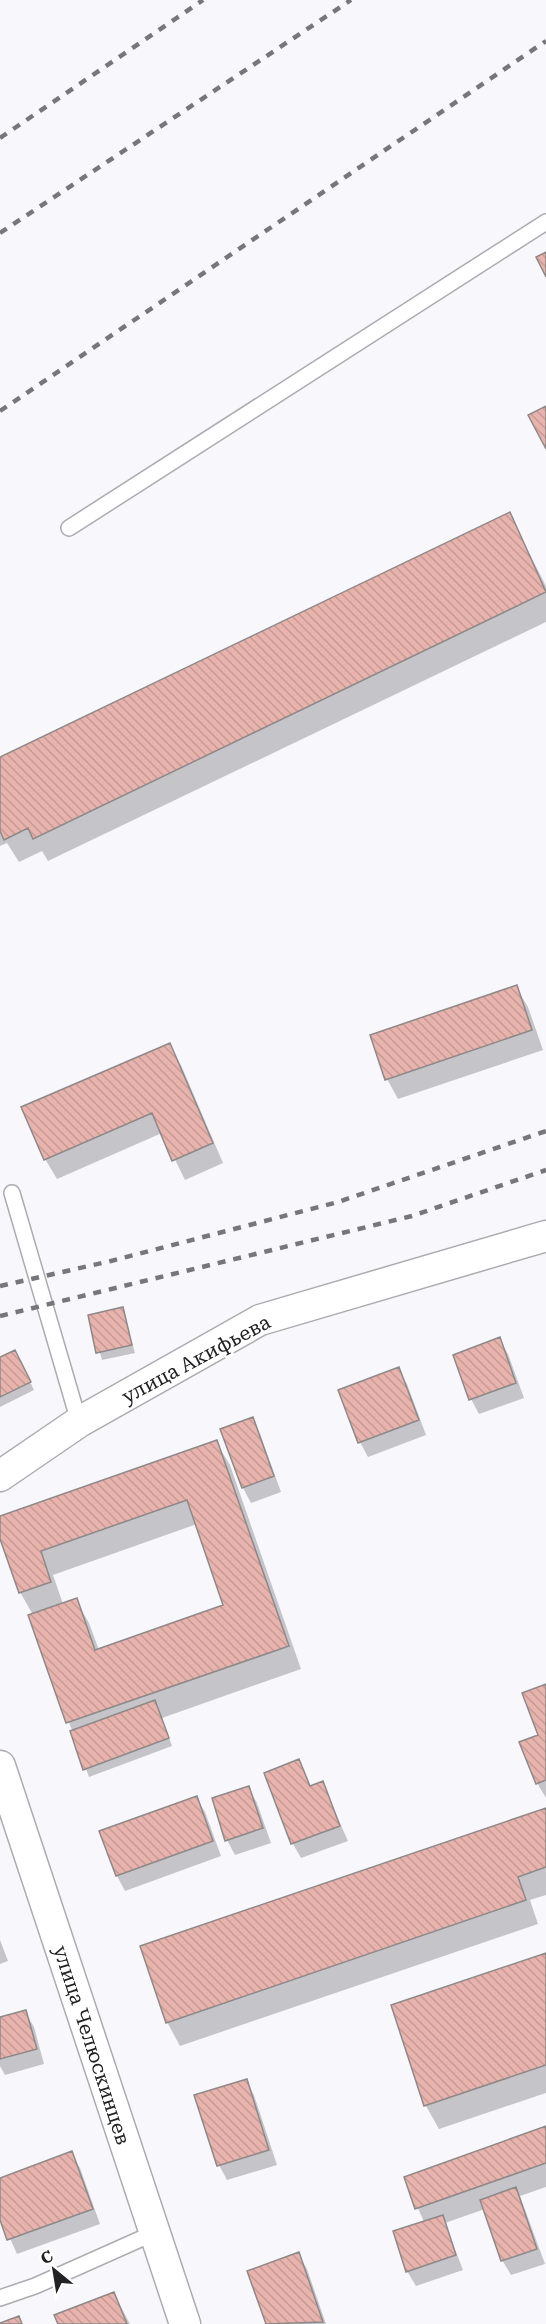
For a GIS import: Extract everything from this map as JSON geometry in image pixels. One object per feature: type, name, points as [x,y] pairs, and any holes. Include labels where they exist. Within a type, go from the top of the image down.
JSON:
[{"type":"street","name":"улица Акифьева","points":[[0,1476],[79,1422],[260,1320],[546,1236]]},
{"type":"street","name":"улица Челюскинцев","points":[[0,1766],[185,2324]]},
{"type":"lane","points":[[69,528],[546,222]]},
{"type":"lane","points":[[12,1193],[79,1422]]},
{"type":"lane","points":[[0,2298],[35,2286],[154,2233]]},
{"type":"building","points":[[546,252],[546,277],[536,257]]},
{"type":"building","points":[[546,406],[546,449],[528,415]]},
{"type":"building","points":[[510,512],[546,592],[33,839],[28,828],[4,840],[0,831],[0,757]]},
{"type":"building","points":[[517,985],[532,1030],[385,1080],[370,1035]]},
{"type":"building","points":[[170,1043],[213,1143],[172,1161],[152,1113],[44,1160],[21,1107]]},
{"type":"building","points":[[123,1307],[132,1345],[96,1353],[88,1315]]},
{"type":"building","points":[[500,1337],[516,1383],[469,1400],[453,1355]]},
{"type":"building","points":[[15,1350],[31,1382],[0,1397],[0,1357]]},
{"type":"building","points":[[399,1367],[419,1420],[358,1443],[338,1390]]},
{"type":"building","points":[[253,1417],[274,1476],[242,1488],[220,1429]]},
{"type":"building","points":[[217,1440],[289,1646],[66,1723],[28,1615],[77,1598],[95,1650],[223,1605],[187,1500],[41,1551],[51,1582],[19,1593],[0,1539],[0,1516]]},
{"type":"building","points":[[546,1684],[546,1780],[536,1784],[519,1742],[538,1735],[522,1693]]},
{"type":"building","points":[[155,1700],[169,1738],[83,1770],[70,1731]]},
{"type":"building","points":[[299,1759],[310,1786],[323,1781],[340,1826],[291,1844],[264,1773]]},
{"type":"building","points":[[249,1786],[263,1828],[225,1841],[212,1798]]},
{"type":"building","points":[[197,1796],[213,1841],[116,1876],[99,1831]]},
{"type":"building","points":[[546,1808],[546,1867],[518,1877],[526,1900],[166,2023],[140,1946]]},
{"type":"building","points":[[546,1953],[546,2065],[424,2106],[391,2005]]},
{"type":"building","points":[[26,2010],[37,2049],[0,2059],[0,2017]]},
{"type":"building","points":[[247,2079],[269,2150],[217,2166],[194,2095]]},
{"type":"building","points":[[546,2126],[546,2163],[415,2209],[404,2177]]},
{"type":"building","points":[[72,2151],[93,2209],[7,2240],[0,2220],[0,2178]]},
{"type":"building","points":[[516,2187],[537,2249],[501,2261],[480,2200]]},
{"type":"building","points":[[443,2215],[456,2255],[406,2272],[393,2231]]},
{"type":"building","points":[[299,2252],[323,2322],[266,2324],[247,2271]]},
{"type":"building","points":[[114,2292],[127,2324],[58,2324],[54,2315]]},
{"type":"building","points":[[19,2316],[22,2324],[0,2324],[0,2323]]},
{"type":"railway","points":[[0,138],[203,0]]},
{"type":"railway","points":[[0,233],[351,0]]},
{"type":"railway","points":[[0,411],[546,41]]},
{"type":"railway","points":[[0,1286],[111,1261],[338,1202],[546,1131]]},
{"type":"railway","points":[[0,1316],[412,1216],[546,1170]]}]
